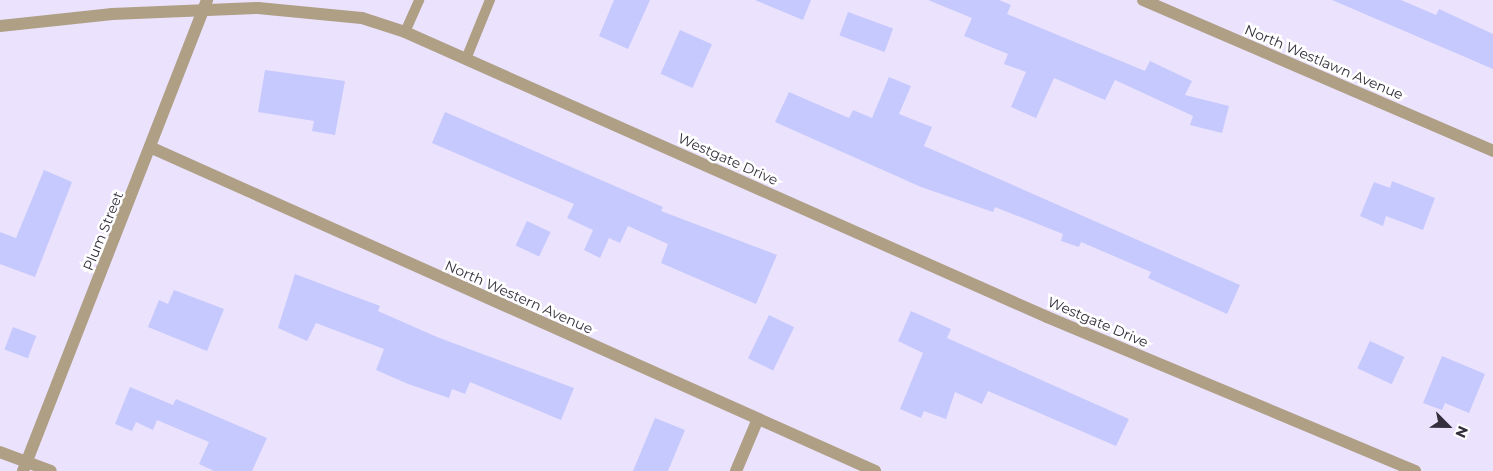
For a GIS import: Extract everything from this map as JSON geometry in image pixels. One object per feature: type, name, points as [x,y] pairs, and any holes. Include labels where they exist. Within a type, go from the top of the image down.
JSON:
[{"type":"street","name":"North Westlawn Avenue","points":[[1143,0],[1493,151]]},
{"type":"street","name":"Westgate Drive","points":[[0,26],[205,5],[308,12],[362,18],[405,32],[1047,317],[1415,471]]},
{"type":"street","name":"Plum Street","points":[[25,466],[152,148],[205,5]]},
{"type":"street","name":"North Western Avenue","points":[[152,148],[757,421],[875,471]]},
{"type":"street","points":[[736,471],[757,421]]},
{"type":"street","points":[[0,452],[25,466],[51,471]]},
{"type":"lane","points":[[405,32],[418,0]]},
{"type":"lane","points":[[466,59],[490,0]]},
{"type":"building","points":[[614,0],[650,0],[628,49],[599,36]]},
{"type":"building","points":[[755,0],[811,0],[803,20]]},
{"type":"building","points":[[928,0],[999,0],[1011,5],[1007,14],[1145,71],[1150,61],[1192,81],[1185,95],[1229,106],[1222,133],[1190,125],[1193,116],[1115,80],[1105,100],[1054,78],[1036,118],[1011,107],[1026,72],[1004,64],[1008,54],[964,36],[972,18]]},
{"type":"building","points":[[1332,0],[1401,0],[1436,15],[1439,9],[1493,34],[1493,69]]},
{"type":"building","points":[[848,12],[893,28],[885,52],[839,35]]},
{"type":"building","points":[[680,30],[712,44],[692,88],[660,74]]},
{"type":"building","points":[[265,70],[345,81],[335,135],[312,131],[314,121],[258,112]]},
{"type":"building","points":[[889,77],[911,86],[899,114],[932,127],[924,146],[1240,285],[1227,314],[1148,278],[1151,272],[1081,242],[1079,247],[1061,241],[1063,234],[995,207],[993,212],[921,187],[775,122],[789,92],[849,118],[853,110],[872,118]]},
{"type":"building","points":[[445,112],[663,207],[661,211],[777,255],[756,304],[661,263],[668,244],[628,226],[620,243],[609,238],[600,258],[584,250],[593,230],[567,218],[574,204],[432,143]]},
{"type":"building","points":[[44,170],[72,182],[35,277],[0,264],[0,232],[16,238]]},
{"type":"building","points":[[1392,181],[1435,198],[1423,230],[1386,216],[1383,226],[1360,216],[1374,182],[1390,188]]},
{"type":"building","points":[[527,221],[551,232],[539,256],[516,245]]},
{"type":"building","points":[[295,274],[380,306],[378,311],[437,337],[574,388],[561,420],[470,382],[465,394],[452,389],[449,398],[408,384],[376,370],[384,349],[316,323],[307,341],[278,328]]},
{"type":"building","points":[[174,290],[224,309],[207,351],[148,327],[159,300],[168,304]]},
{"type":"building","points":[[911,311],[951,329],[947,338],[1129,419],[1116,446],[988,391],[982,404],[955,392],[946,419],[924,411],[921,418],[900,409],[923,353],[898,341]]},
{"type":"building","points":[[769,315],[794,327],[773,370],[748,358]]},
{"type":"building","points":[[13,327],[36,336],[28,358],[4,349]]},
{"type":"building","points":[[1370,341],[1404,357],[1392,384],[1357,368]]},
{"type":"building","points":[[1442,356],[1485,374],[1469,413],[1445,403],[1442,410],[1423,403]]},
{"type":"building","points":[[130,387],[173,405],[176,399],[267,438],[252,471],[214,471],[199,464],[209,442],[157,420],[153,430],[136,422],[132,431],[115,424]]},
{"type":"building","points":[[655,418],[685,430],[668,471],[633,471]]}]
